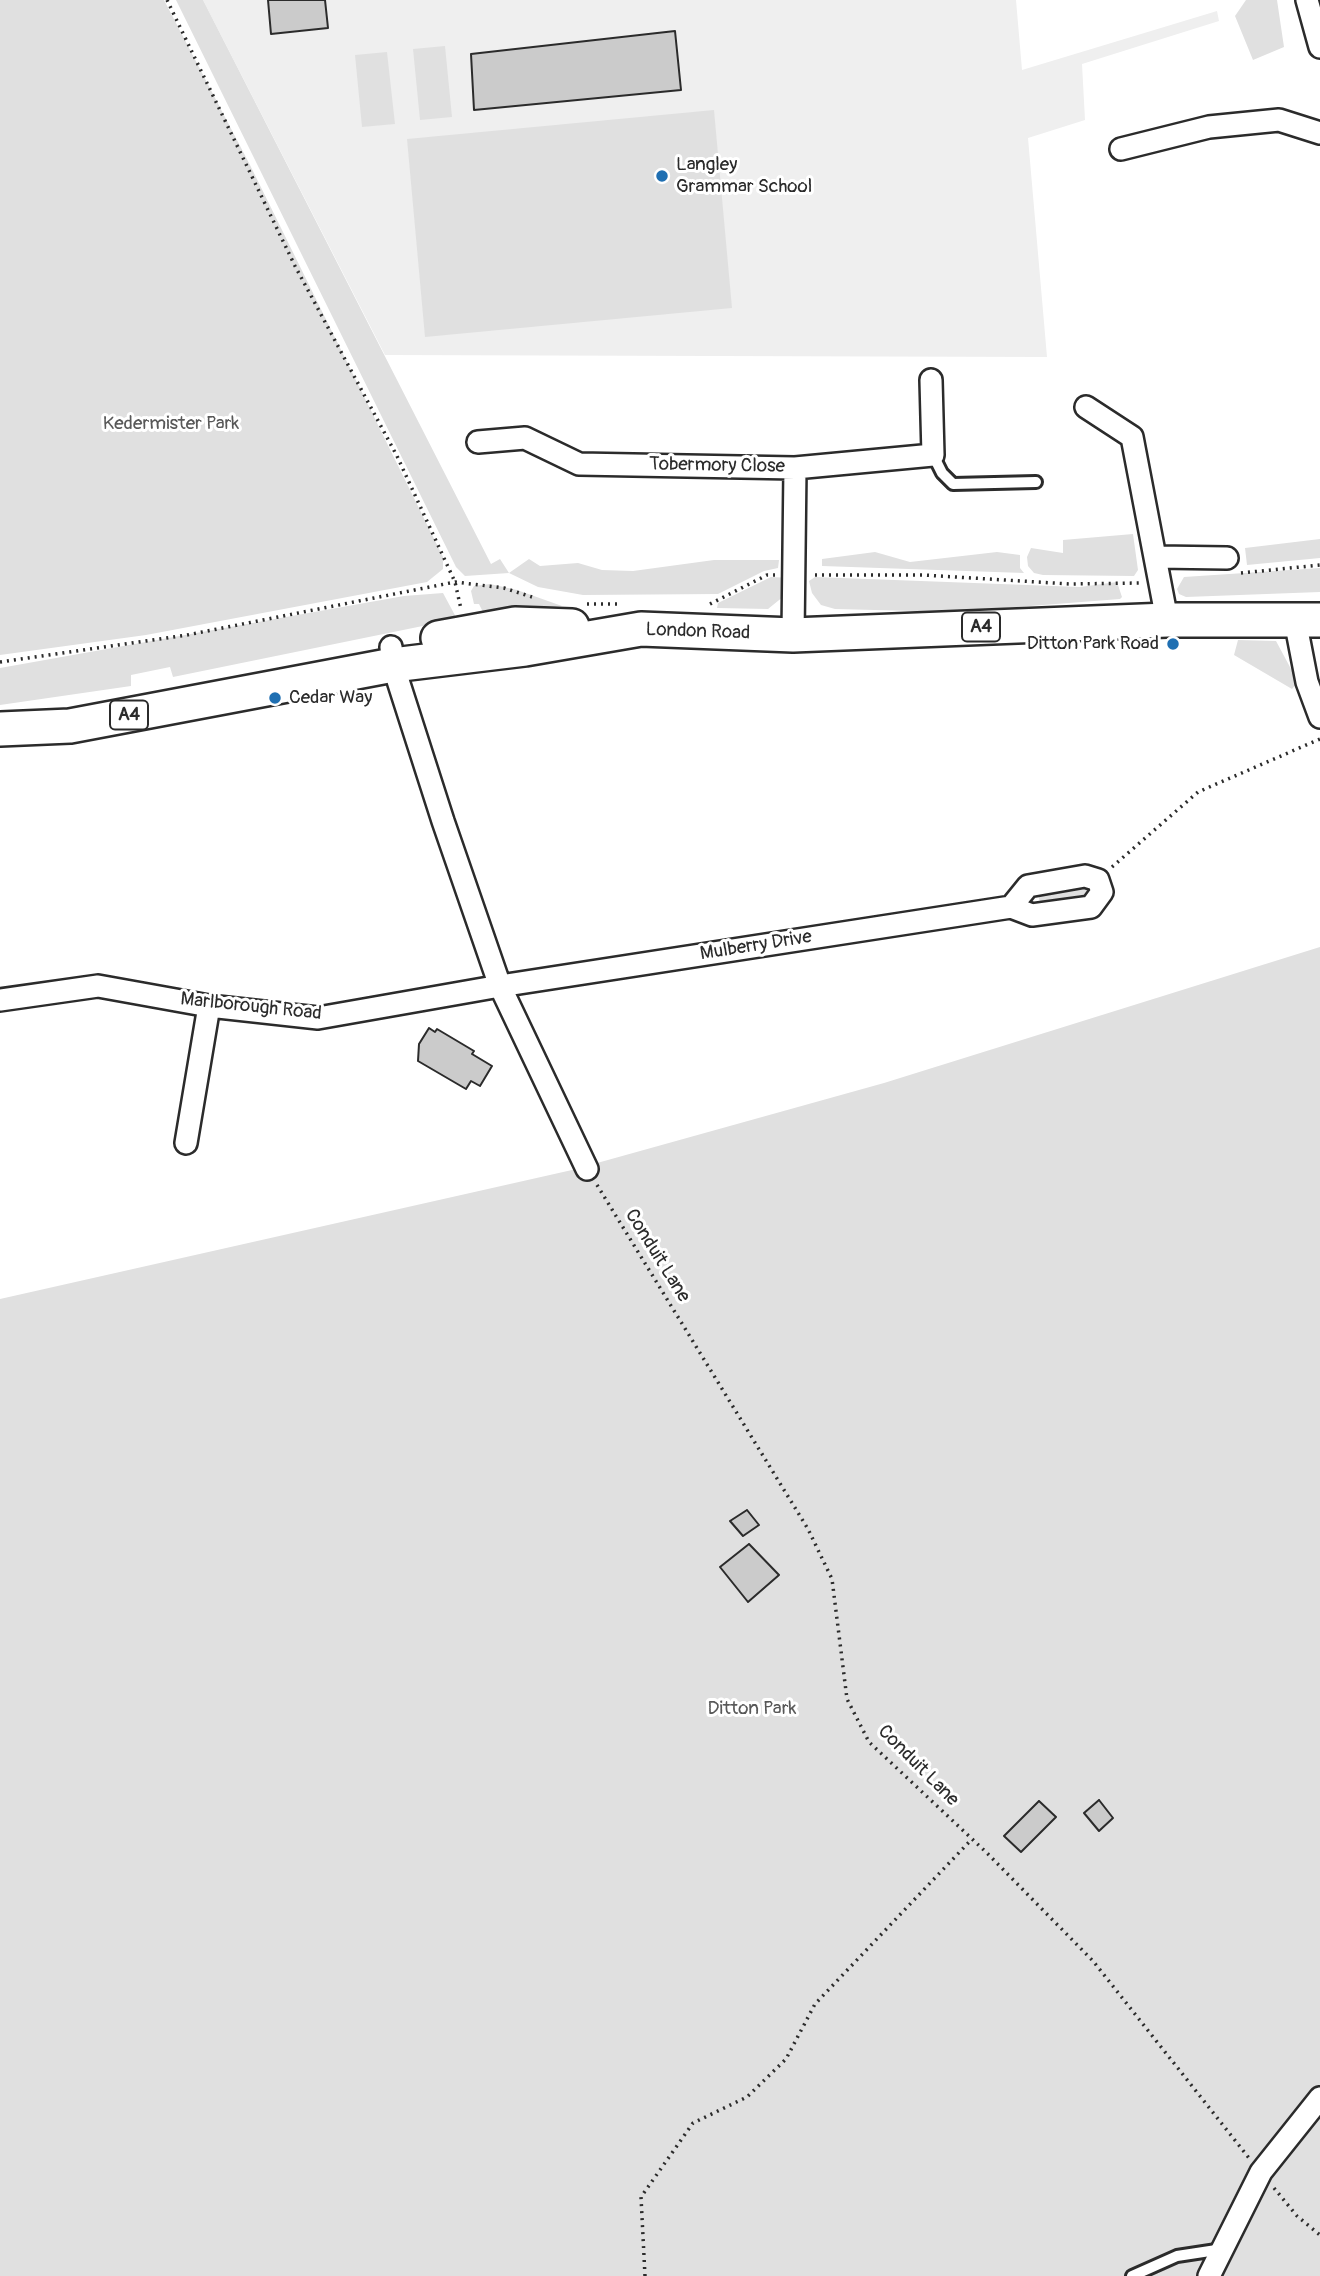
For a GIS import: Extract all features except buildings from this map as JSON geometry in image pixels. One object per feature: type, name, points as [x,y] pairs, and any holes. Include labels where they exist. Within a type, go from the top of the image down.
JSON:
[{"type":"main road","name":"London Road","points":[[0,729],[70,726],[257,691],[298,663],[392,656],[515,624],[634,617],[793,635],[1167,620],[1308,620]]},
{"type":"street","points":[[1307,0],[1320,47]]},
{"type":"street","points":[[1121,149],[1209,127],[1279,120],[1320,133]]},
{"type":"street","points":[[795,468],[933,455],[931,380]]},
{"type":"street","points":[[1086,407],[1132,437],[1162,582],[1167,620]]},
{"type":"street","name":"Tobermory Close","points":[[478,442],[525,438],[579,464],[795,468],[793,635]]},
{"type":"street","points":[[1157,557],[1227,566]]},
{"type":"street","points":[[1308,620],[1307,682],[1320,717]]},
{"type":"street","points":[[392,656],[443,821],[500,986],[587,1169]]},
{"type":"street","points":[[1011,907],[1028,887],[1085,876],[1098,880]]},
{"type":"street","name":"Mulberry Drive","points":[[500,986],[1011,907],[1032,915],[1091,907],[1102,892],[1098,880]]},
{"type":"street","name":"Marlborough Road","points":[[0,1000],[98,986],[209,1006],[318,1018],[500,986]]},
{"type":"street","points":[[186,1143],[209,1006]]},
{"type":"street","points":[[1209,2276],[1261,2172],[1320,2098]]},
{"type":"lane","points":[[933,455],[942,473],[953,484],[1035,482]]},
{"type":"lane","points":[[1132,2276],[1177,2256],[1223,2249]]},
{"type":"path","points":[[167,0],[295,266],[397,456],[455,582],[463,619]]},
{"type":"path","points":[[1227,566],[1320,565]]},
{"type":"path","points":[[697,604],[711,604],[767,575],[923,575],[1070,584],[1162,582]]},
{"type":"path","points":[[0,662],[187,635],[455,582],[504,588],[544,600]]},
{"type":"path","points":[[586,604],[634,617]]},
{"type":"path","points":[[1098,880],[1198,792],[1320,739]]},
{"type":"path","name":"Conduit Lane","points":[[587,1169],[808,1528],[832,1579],[847,1699],[869,1742],[972,1839],[1093,1961],[1297,2216],[1320,2235]]},
{"type":"path","points":[[645,2276],[641,2197],[693,2123],[747,2097],[786,2059],[816,2004],[972,1839]]},
{"type":"shaded area","name":"Langley Grammar School","points":[[203,0],[1016,0],[1022,70],[1217,11],[1219,21],[1082,64],[1085,120],[1028,138],[1047,357],[385,355]]},
{"type":"green space","name":"Kedermister Park","points":[[0,0],[164,0],[250,165],[443,557],[443,569],[427,582],[146,635],[0,655]]},
{"type":"green space","points":[[176,0],[203,0],[491,564],[500,559],[509,573],[465,576],[456,567]]},
{"type":"green space","points":[[1246,0],[1277,0],[1284,47],[1253,60],[1235,16]]},
{"type":"green space","points":[[445,46],[452,117],[420,120],[413,49]]},
{"type":"green space","points":[[387,52],[395,124],[362,127],[355,55]]},
{"type":"green space","points":[[714,110],[732,308],[425,337],[407,139]]},
{"type":"green space","points":[[1133,534],[1138,570],[1134,576],[1043,575],[1034,573],[1028,566],[1027,557],[1031,548],[1063,553],[1063,540]]},
{"type":"green space","points":[[1320,539],[1320,558],[1247,565],[1245,548]]},
{"type":"green space","points":[[875,552],[910,562],[997,552],[1020,555],[1020,568],[1024,573],[822,566],[822,559]]},
{"type":"green space","points":[[529,559],[540,566],[578,563],[602,570],[633,571],[714,560],[779,560],[778,568],[764,571],[718,594],[583,595],[538,587],[509,573]]},
{"type":"green space","points":[[1320,568],[1320,592],[1186,597],[1179,594],[1177,589],[1184,577]]},
{"type":"green space","points":[[771,577],[792,578],[789,592],[768,609],[717,608],[718,603]]},
{"type":"green space","points":[[815,577],[1080,587],[1117,582],[1122,597],[953,612],[835,609],[821,605],[812,593],[809,581]]},
{"type":"green space","points":[[490,584],[517,590],[562,606],[485,616],[479,604],[474,604],[471,591],[474,586]]},
{"type":"green space","points":[[443,593],[457,619],[173,677],[170,667],[131,675],[131,686],[0,705],[0,668],[404,596]]},
{"type":"green space","points":[[1238,640],[1276,641],[1298,682],[1292,689],[1234,655]]},
{"type":"green space","points":[[1092,883],[1094,893],[1040,902],[1037,892]]},
{"type":"green space","name":"Ditton Park","points":[[1320,947],[1320,2276],[0,2276],[0,1299],[572,1170],[884,1083]]},
{"type":"place","name":"Langley Grammar School","points":[[662,176]]},
{"type":"place","name":"Ditton Park Road","points":[[1173,644]]},
{"type":"place","name":"Cedar Way","points":[[275,698]]}]
